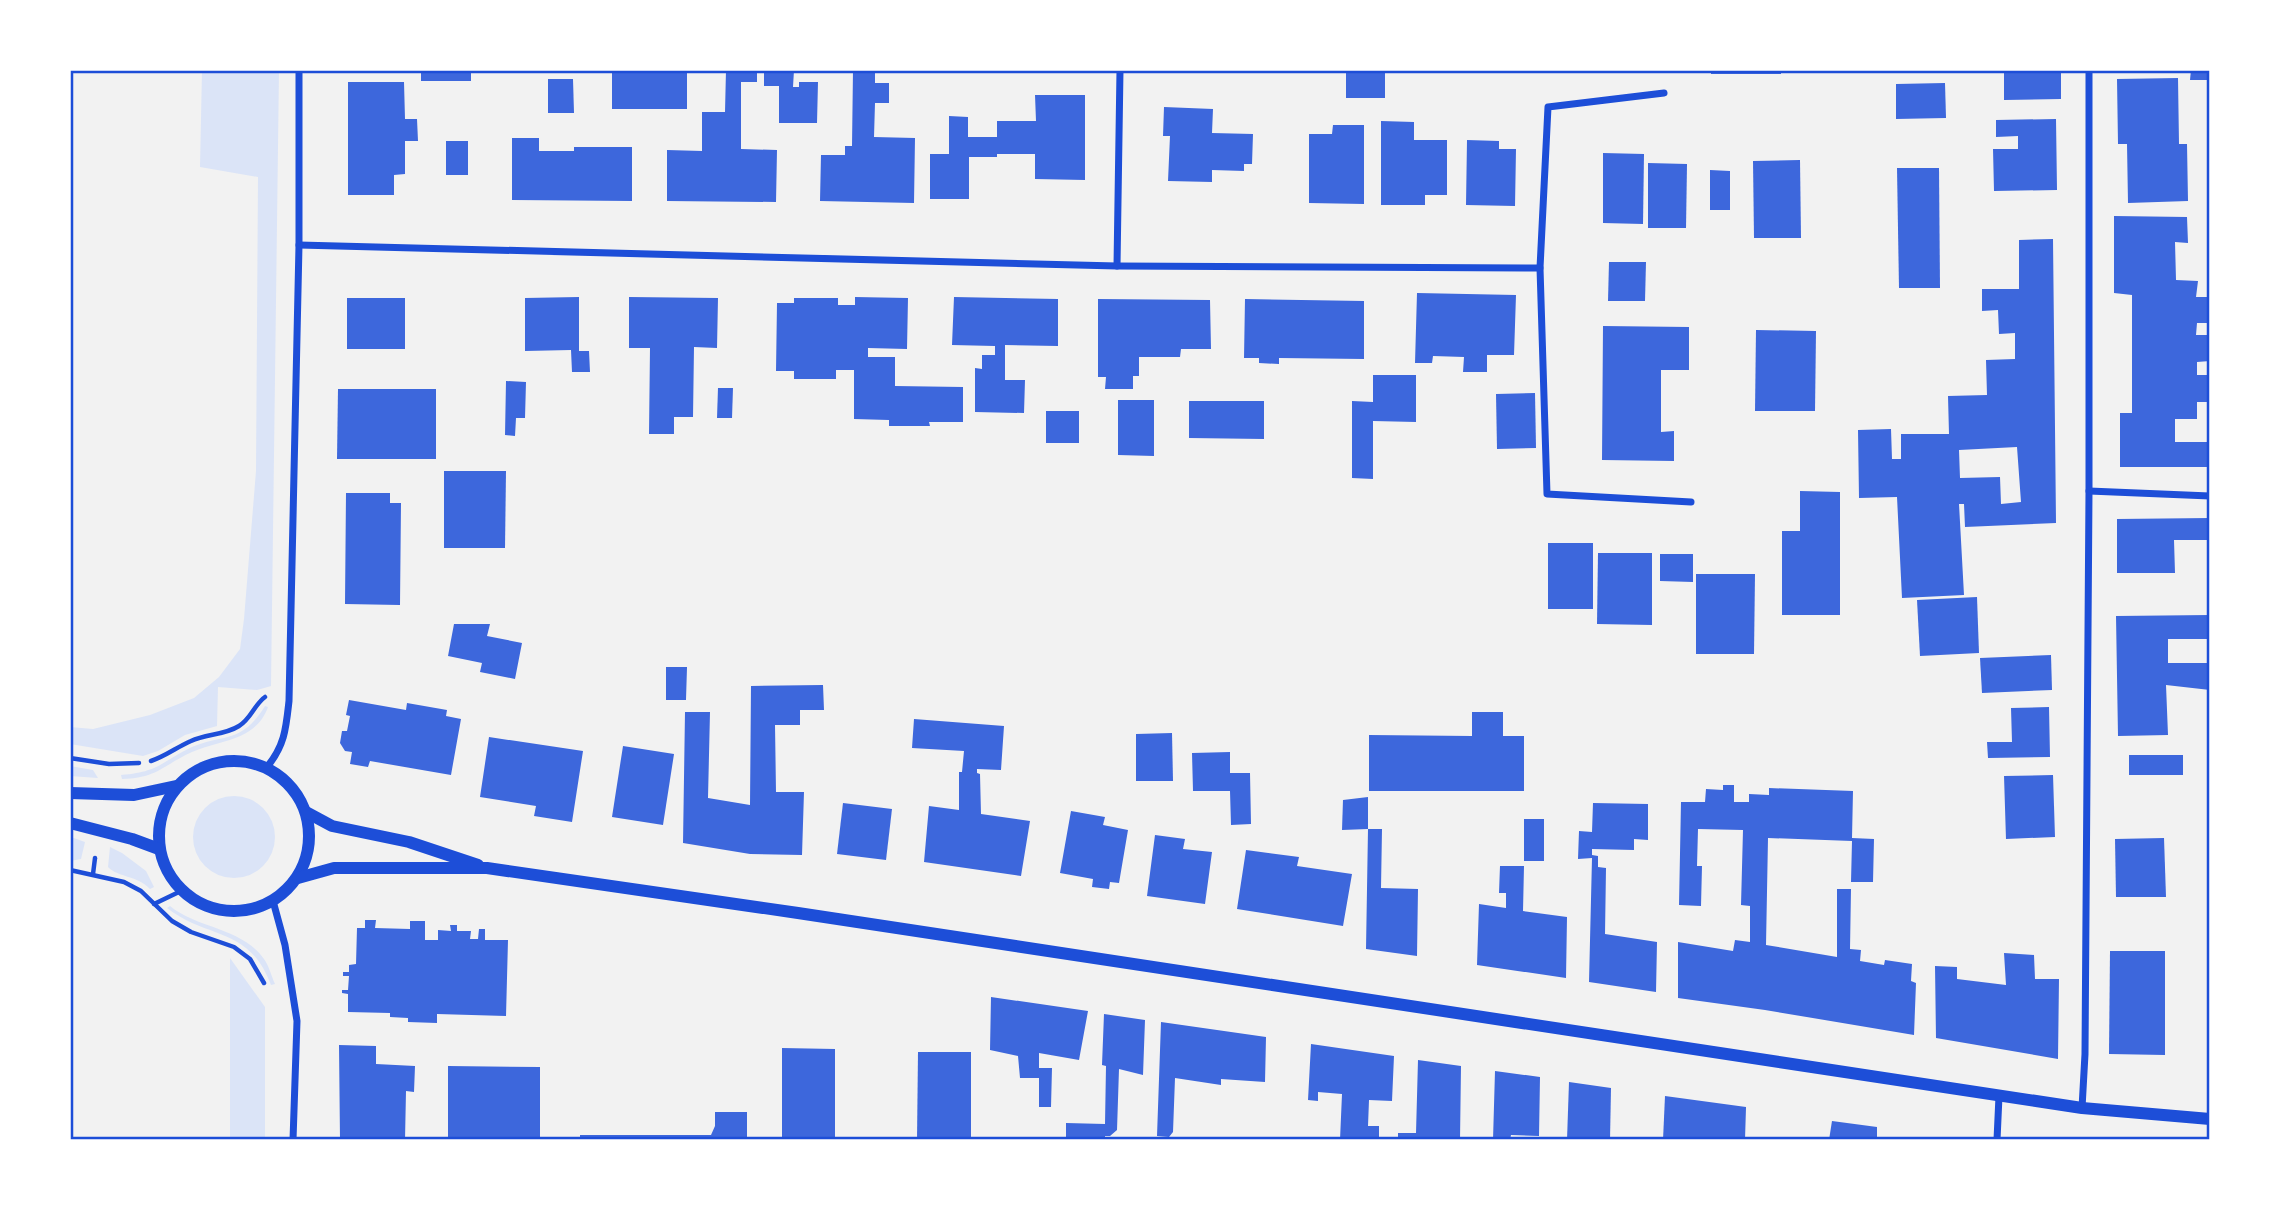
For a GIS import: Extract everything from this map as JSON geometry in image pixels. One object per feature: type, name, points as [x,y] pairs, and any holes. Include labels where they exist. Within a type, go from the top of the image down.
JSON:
[{"type":"street","points":[[267,767],[285,736],[289,701],[299,245],[299,70]]},
{"type":"street","points":[[1117,266],[1121,70]]},
{"type":"street","points":[[2082,1108],[2085,1054],[2089,491],[2089,70]]},
{"type":"street","points":[[1664,93],[1548,107],[1540,268],[1547,494],[1691,502]]},
{"type":"street","points":[[299,245],[1117,266],[1540,268]]},
{"type":"street","points":[[2089,491],[2210,496]]},
{"type":"street","points":[[243,760],[267,767],[290,786],[306,812],[310,834],[307,857],[298,877],[273,901],[250,910],[225,911],[201,905],[181,891],[166,872],[159,849],[158,827],[164,805],[176,786],[195,770],[218,761],[243,760]]},
{"type":"street","points":[[70,793],[134,795],[176,786]]},
{"type":"street","points":[[306,812],[332,826],[409,842],[487,869]]},
{"type":"street","points":[[70,823],[132,838],[159,849]]},
{"type":"street","points":[[298,877],[334,868],[487,869],[798,913],[1999,1096],[2082,1108],[2210,1119]]},
{"type":"street","points":[[273,901],[285,945],[297,1021],[293,1140]]},
{"type":"street","points":[[1997,1140],[1999,1096]]},
{"type":"path","points":[[70,758],[109,764],[131,765],[148,762],[166,756],[191,741],[240,726],[265,696],[289,701]]},
{"type":"path","points":[[70,870],[124,882],[141,891],[172,921],[191,932],[234,947],[250,959],[267,988]]},
{"type":"path","points":[[154,904],[181,891]]},
{"type":"shaded area","points":[[202,70],[279,70],[271,686],[257,690],[218,687],[217,726],[185,735],[158,751],[143,756],[70,744],[70,727],[93,729],[150,715],[194,698],[219,677],[240,649],[244,619],[256,471],[258,177],[200,167]]},
{"type":"shaded area","points":[[265,706],[268,707],[262,718],[246,733],[192,752],[144,776],[122,779],[121,775],[150,770],[186,750],[238,733],[256,719]]},
{"type":"shaded area","points":[[70,766],[93,770],[98,778],[70,776]]},
{"type":"shaded area","points":[[234,796],[250,800],[263,808],[271,821],[275,837],[271,853],[263,866],[250,874],[234,878],[218,874],[205,866],[197,853],[193,837],[197,821],[205,808],[218,800]]},
{"type":"shaded area","points":[[71,837],[85,842],[81,859],[70,861]]},
{"type":"shaded area","points":[[110,847],[146,871],[154,887],[150,889],[140,881],[112,871],[108,867]]},
{"type":"shaded area","points":[[170,906],[181,914],[232,934],[255,948],[266,962],[275,984],[271,985],[262,966],[239,943],[182,918],[167,908]]},
{"type":"shaded area","points":[[230,958],[265,1007],[265,1140],[230,1140]]},
{"type":"building","points":[[421,70],[471,70],[471,81],[421,81]]},
{"type":"building","points":[[612,70],[687,72],[687,109],[612,109]]},
{"type":"building","points":[[726,70],[757,70],[757,82],[741,82],[741,149],[777,150],[776,202],[667,201],[667,150],[702,151],[702,112],[725,112]]},
{"type":"building","points":[[764,70],[794,70],[793,87],[799,87],[799,82],[818,82],[817,123],[779,123],[779,86],[764,86]]},
{"type":"building","points":[[853,70],[875,70],[875,83],[889,83],[889,103],[875,103],[874,137],[915,138],[914,203],[820,201],[821,155],[845,155],[845,146],[852,146]]},
{"type":"building","points":[[1346,70],[1385,70],[1385,98],[1346,98]]},
{"type":"building","points":[[1711,70],[1781,70],[1781,74],[1711,74]]},
{"type":"building","points":[[2004,70],[2061,70],[2061,99],[2004,100]]},
{"type":"building","points":[[2191,70],[2210,70],[2210,80],[2190,80]]},
{"type":"building","points":[[2178,78],[2179,144],[2187,144],[2188,201],[2128,203],[2127,144],[2118,144],[2117,79]]},
{"type":"building","points":[[548,79],[573,79],[574,113],[548,113]]},
{"type":"building","points":[[348,82],[404,82],[405,119],[417,119],[418,141],[405,141],[405,174],[394,175],[394,195],[348,195]]},
{"type":"building","points":[[1945,83],[1946,118],[1896,119],[1896,84]]},
{"type":"building","points":[[1035,95],[1085,95],[1085,180],[1035,179],[1035,154],[969,157],[969,199],[930,199],[930,154],[949,154],[949,116],[968,117],[968,137],[997,137],[997,121],[1036,121]]},
{"type":"building","points":[[1164,107],[1213,109],[1212,133],[1253,134],[1252,164],[1244,164],[1244,171],[1212,170],[1212,182],[1168,181],[1170,136],[1163,136]]},
{"type":"building","points":[[2056,119],[2057,190],[1994,191],[1993,149],[2018,149],[2018,136],[1996,137],[1996,120]]},
{"type":"building","points":[[1381,121],[1414,122],[1414,140],[1447,140],[1447,195],[1425,195],[1425,205],[1381,205]]},
{"type":"building","points":[[1333,125],[1364,125],[1364,204],[1309,203],[1309,134],[1332,134]]},
{"type":"building","points":[[512,138],[539,138],[539,151],[574,151],[574,147],[632,147],[632,201],[512,200]]},
{"type":"building","points":[[1467,140],[1499,141],[1499,149],[1516,149],[1515,206],[1466,205]]},
{"type":"building","points":[[446,141],[468,141],[468,175],[446,175]]},
{"type":"building","points":[[1603,153],[1644,154],[1643,224],[1603,223]]},
{"type":"building","points":[[1800,160],[1801,238],[1754,238],[1753,161]]},
{"type":"building","points":[[1648,163],[1687,164],[1686,228],[1648,228]]},
{"type":"building","points":[[1897,168],[1939,168],[1940,288],[1899,288]]},
{"type":"building","points":[[1710,170],[1730,171],[1730,210],[1710,210]]},
{"type":"building","points":[[2114,216],[2187,217],[2188,243],[2175,242],[2176,280],[2198,281],[2196,297],[2208,297],[2209,323],[2197,323],[2196,335],[2210,335],[2210,361],[2197,362],[2197,375],[2210,375],[2210,402],[2197,402],[2197,419],[2175,419],[2175,442],[2210,442],[2210,467],[2120,467],[2120,413],[2132,413],[2132,295],[2114,293]]},
{"type":"building","points":[[2053,239],[2056,523],[1965,527],[1964,504],[1959,504],[1964,595],[1902,598],[1897,497],[1859,498],[1858,430],[1891,429],[1892,459],[1901,459],[1901,434],[1949,434],[1948,396],[1987,395],[1986,360],[2015,359],[2015,333],[1999,334],[1998,310],[1982,311],[1982,289],[2019,289],[2019,240]],"holes":[[[2017,447],[2021,502],[2001,504],[2000,477],[1960,478],[1959,450]]]},
{"type":"building","points":[[1609,262],[1646,262],[1645,301],[1608,301]]},
{"type":"building","points":[[1417,293],[1516,295],[1514,355],[1487,355],[1487,372],[1463,372],[1464,357],[1433,356],[1432,363],[1415,363]]},
{"type":"building","points":[[579,297],[579,351],[589,351],[590,372],[572,372],[571,350],[525,351],[525,298]]},
{"type":"building","points":[[629,297],[718,298],[717,348],[694,347],[693,417],[674,417],[674,434],[649,434],[650,348],[629,348]]},
{"type":"building","points":[[855,297],[908,298],[907,349],[868,348],[868,357],[895,357],[895,386],[963,387],[963,422],[929,422],[930,426],[889,426],[889,420],[854,419],[854,370],[836,370],[836,379],[794,379],[794,371],[776,371],[777,303],[794,303],[794,298],[838,298],[838,305],[855,305]]},
{"type":"building","points":[[954,297],[1058,299],[1058,346],[1005,345],[1005,380],[1025,380],[1024,413],[975,412],[975,368],[982,369],[982,355],[995,355],[995,346],[952,345]]},
{"type":"building","points":[[347,298],[405,298],[405,349],[347,349]]},
{"type":"building","points":[[1098,299],[1210,300],[1211,349],[1181,349],[1180,357],[1139,357],[1139,376],[1133,376],[1133,389],[1105,389],[1106,377],[1098,377]]},
{"type":"building","points":[[1245,299],[1364,301],[1364,359],[1279,358],[1279,364],[1259,363],[1259,358],[1244,358]]},
{"type":"building","points":[[1603,326],[1689,327],[1689,370],[1661,370],[1661,432],[1674,431],[1674,461],[1602,460]]},
{"type":"building","points":[[1756,330],[1816,331],[1815,411],[1755,411]]},
{"type":"building","points":[[1373,375],[1416,375],[1416,422],[1373,421],[1373,479],[1352,478],[1352,401],[1373,402]]},
{"type":"building","points":[[506,381],[526,382],[525,418],[516,418],[515,436],[505,435]]},
{"type":"building","points":[[718,388],[733,388],[732,418],[717,418]]},
{"type":"building","points":[[338,389],[436,389],[436,459],[337,459]]},
{"type":"building","points":[[1535,393],[1536,448],[1497,449],[1496,394]]},
{"type":"building","points":[[1118,400],[1154,400],[1154,456],[1118,455]]},
{"type":"building","points":[[1189,401],[1264,401],[1264,439],[1189,438]]},
{"type":"building","points":[[1046,411],[1079,411],[1079,443],[1046,443]]},
{"type":"building","points":[[444,471],[506,471],[505,548],[444,548]]},
{"type":"building","points":[[1800,491],[1840,492],[1840,615],[1782,615],[1782,531],[1800,531]]},
{"type":"building","points":[[346,493],[390,493],[390,503],[401,503],[400,605],[345,604]]},
{"type":"building","points":[[2210,518],[2210,540],[2174,540],[2175,573],[2117,573],[2117,519]]},
{"type":"building","points":[[1548,543],[1593,543],[1593,609],[1548,609]]},
{"type":"building","points":[[1598,553],[1652,553],[1652,625],[1597,624]]},
{"type":"building","points":[[1660,554],[1693,554],[1693,582],[1660,581]]},
{"type":"building","points":[[1696,574],[1755,574],[1754,654],[1696,654]]},
{"type":"building","points":[[1977,597],[1979,653],[1920,656],[1917,600]]},
{"type":"building","points":[[2210,615],[2210,639],[2168,639],[2168,663],[2210,663],[2210,690],[2166,685],[2168,735],[2118,736],[2116,616]]},
{"type":"building","points":[[454,624],[490,624],[487,636],[522,643],[515,679],[480,672],[482,663],[448,656]]},
{"type":"building","points":[[2051,655],[2052,690],[1982,693],[1980,658]]},
{"type":"building","points":[[666,667],[687,667],[686,700],[666,700]]},
{"type":"building","points":[[823,685],[824,710],[800,710],[800,725],[775,725],[776,792],[804,792],[802,855],[750,854],[683,843],[685,712],[710,712],[708,798],[750,805],[751,686]]},
{"type":"building","points":[[349,700],[406,710],[407,703],[447,710],[446,716],[461,719],[451,775],[370,761],[368,767],[350,764],[352,752],[345,751],[340,743],[342,731],[347,731]]},
{"type":"building","points":[[2049,707],[2050,757],[1988,758],[1987,742],[2012,742],[2011,708]]},
{"type":"building","points":[[1472,712],[1503,712],[1503,736],[1524,736],[1524,791],[1369,791],[1369,735],[1472,736]]},
{"type":"building","points":[[914,719],[1004,726],[1001,770],[977,769],[980,774],[981,814],[1030,821],[1021,876],[924,862],[929,806],[959,810],[959,772],[962,772],[964,751],[912,748]]},
{"type":"building","points":[[1172,733],[1173,781],[1136,781],[1136,734]]},
{"type":"building","points":[[489,737],[583,751],[572,822],[534,816],[536,806],[480,797]]},
{"type":"building","points":[[623,746],[674,754],[663,825],[612,817]]},
{"type":"building","points":[[1230,752],[1230,773],[1250,773],[1251,824],[1231,825],[1230,791],[1193,791],[1192,753]]},
{"type":"building","points":[[2129,755],[2183,755],[2183,775],[2129,775]]},
{"type":"building","points":[[2053,775],[2055,837],[2006,839],[2004,776]]},
{"type":"building","points":[[1723,785],[1734,785],[1734,802],[1749,802],[1749,794],[1769,795],[1769,788],[1853,791],[1852,838],[1874,839],[1873,882],[1851,882],[1852,841],[1768,838],[1766,945],[1837,957],[1837,889],[1851,889],[1850,949],[1861,950],[1860,961],[1884,965],[1885,960],[1912,964],[1911,981],[1916,983],[1914,1035],[1678,998],[1678,942],[1733,951],[1735,940],[1750,942],[1750,906],[1741,905],[1743,830],[1698,829],[1697,866],[1702,866],[1701,906],[1679,905],[1681,802],[1705,802],[1706,789],[1723,790]]},
{"type":"building","points":[[1368,797],[1368,829],[1342,830],[1343,800]]},
{"type":"building","points":[[843,803],[892,809],[886,860],[837,854]]},
{"type":"building","points":[[1593,803],[1648,804],[1648,840],[1634,839],[1634,850],[1592,849],[1592,855],[1598,856],[1598,867],[1606,868],[1605,934],[1657,942],[1656,992],[1589,982],[1592,858],[1578,859],[1579,831],[1592,832]]},
{"type":"building","points":[[1071,811],[1105,817],[1103,825],[1128,830],[1119,883],[1110,882],[1109,889],[1092,887],[1093,879],[1060,873]]},
{"type":"building","points":[[1524,819],[1544,819],[1544,861],[1524,861]]},
{"type":"building","points":[[1368,829],[1382,829],[1381,888],[1418,889],[1417,956],[1366,949]]},
{"type":"building","points":[[1155,835],[1185,839],[1183,849],[1212,852],[1205,904],[1147,896]]},
{"type":"building","points":[[2164,838],[2166,897],[2116,897],[2115,839]]},
{"type":"building","points":[[1246,850],[1299,857],[1297,866],[1352,874],[1343,926],[1237,909]]},
{"type":"building","points":[[1500,866],[1524,866],[1523,911],[1567,917],[1566,978],[1477,965],[1479,904],[1506,908],[1506,893],[1499,893]]},
{"type":"building","points":[[365,920],[376,920],[375,928],[410,929],[410,921],[425,921],[425,940],[438,940],[438,930],[451,931],[450,925],[457,925],[457,931],[471,931],[470,939],[478,939],[479,929],[485,929],[485,940],[508,940],[506,1016],[437,1014],[437,1023],[408,1022],[408,1018],[390,1017],[390,1013],[348,1012],[348,994],[342,993],[342,990],[348,990],[349,976],[343,976],[343,972],[349,972],[349,965],[356,964],[357,928],[365,928]]},
{"type":"building","points":[[2110,951],[2165,951],[2165,1055],[2109,1054]]},
{"type":"building","points":[[2004,953],[2034,955],[2035,979],[2059,979],[2058,1059],[1936,1038],[1935,966],[1957,967],[1957,979],[2006,985]]},
{"type":"building","points":[[991,997],[1088,1011],[1079,1060],[1039,1053],[1039,1068],[1052,1068],[1051,1107],[1039,1107],[1039,1078],[1020,1078],[1018,1056],[990,1050]]},
{"type":"building","points":[[1104,1014],[1145,1020],[1143,1075],[1119,1069],[1117,1130],[1110,1136],[1105,1136],[1105,1140],[1066,1140],[1066,1123],[1105,1124],[1106,1066],[1102,1065]]},
{"type":"building","points":[[1161,1022],[1266,1037],[1265,1082],[1221,1079],[1221,1085],[1175,1078],[1173,1132],[1169,1137],[1157,1136]]},
{"type":"building","points":[[1311,1044],[1394,1056],[1392,1101],[1369,1100],[1368,1126],[1379,1126],[1379,1140],[1340,1140],[1342,1094],[1318,1092],[1318,1101],[1308,1100]]},
{"type":"building","points":[[339,1045],[376,1046],[376,1064],[415,1066],[414,1092],[406,1091],[405,1140],[340,1140]]},
{"type":"building","points":[[782,1048],[835,1049],[835,1140],[782,1140]]},
{"type":"building","points":[[918,1052],[971,1052],[971,1140],[917,1140]]},
{"type":"building","points":[[1418,1060],[1461,1066],[1460,1140],[1398,1140],[1398,1133],[1416,1133]]},
{"type":"building","points":[[448,1066],[540,1067],[540,1140],[448,1140]]},
{"type":"building","points":[[1495,1071],[1540,1077],[1539,1136],[1511,1135],[1510,1140],[1493,1140]]},
{"type":"building","points":[[1569,1082],[1611,1088],[1610,1140],[1567,1140]]},
{"type":"building","points":[[1665,1096],[1746,1107],[1745,1140],[1663,1140]]},
{"type":"building","points":[[715,1112],[747,1112],[747,1140],[580,1140],[580,1135],[711,1135],[715,1126]]},
{"type":"building","points":[[1832,1121],[1877,1127],[1877,1140],[1829,1140]]}]
